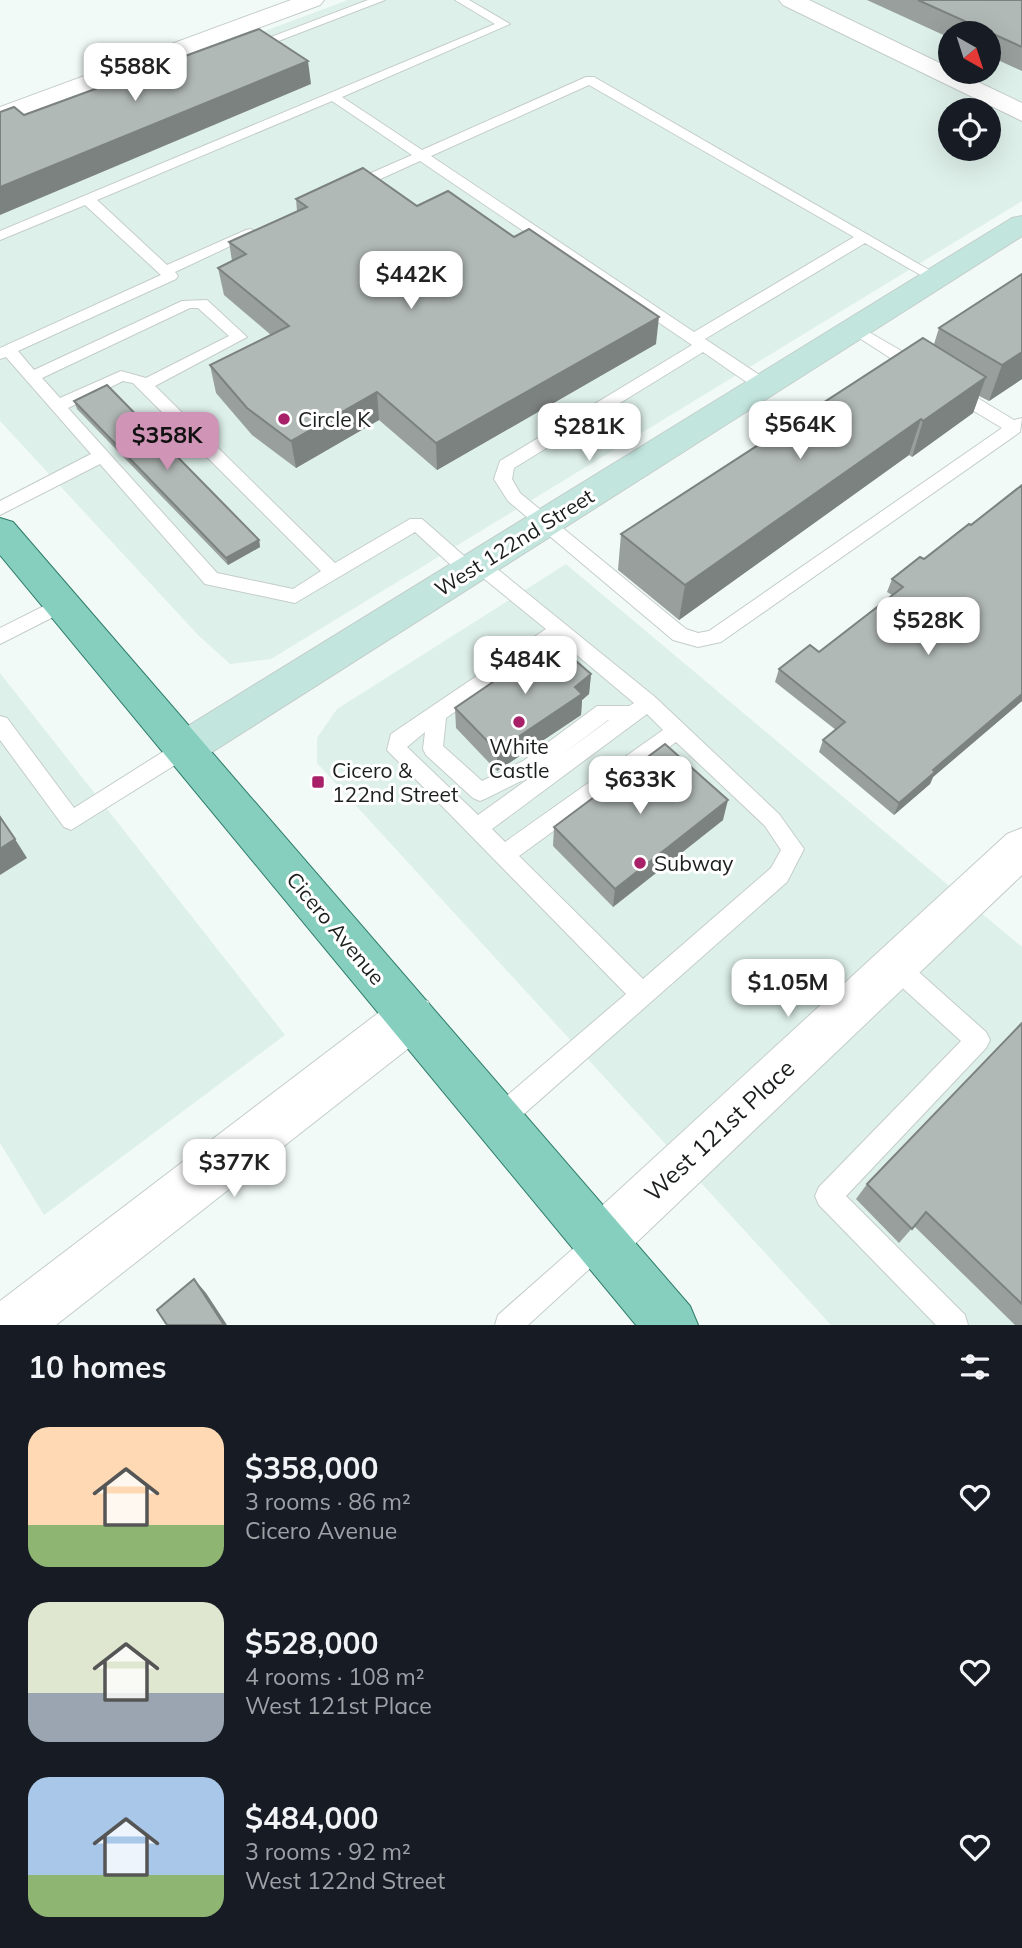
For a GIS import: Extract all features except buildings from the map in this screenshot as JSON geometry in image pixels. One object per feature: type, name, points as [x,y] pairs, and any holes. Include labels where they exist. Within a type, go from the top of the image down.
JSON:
[{"type":"main road","name":"Cicero Avenue","points":[[0,531],[671,1325]]},
{"type":"street","points":[[18,113],[312,0]]},
{"type":"street","points":[[791,0],[1022,113]]},
{"type":"street","name":"West 122nd Street","points":[[184,749],[1022,224]]},
{"type":"street","name":"West 121st Place","points":[[600,1242],[1022,847]]},
{"type":"street","points":[[13,1325],[411,1017]]},
{"type":"lane","points":[[242,51],[379,0]]},
{"type":"lane","points":[[0,236],[504,24],[461,0]]},
{"type":"lane","points":[[336,194],[590,80],[936,278]]},
{"type":"lane","points":[[333,96],[764,386]]},
{"type":"lane","points":[[87,199],[171,276],[4,352],[32,377],[211,579],[295,596],[416,523],[559,630],[640,709],[677,730],[772,820],[793,849],[779,875],[498,1120]]},
{"type":"lane","points":[[165,271],[263,227]]},
{"type":"lane","points":[[855,329],[939,382],[1018,425],[714,637],[698,640],[680,635],[514,496],[503,479],[506,465],[865,237]]},
{"type":"lane","points":[[32,377],[187,304],[202,303],[239,337],[145,385]]},
{"type":"lane","points":[[58,406],[121,376],[138,379],[334,573]]},
{"type":"lane","points":[[0,509],[102,456]]},
{"type":"lane","points":[[0,637],[62,604]]},
{"type":"lane","points":[[559,630],[405,733],[398,740],[397,750],[642,994]]},
{"type":"lane","points":[[437,711],[433,749],[480,792],[530,767],[604,712],[640,709]]},
{"type":"lane","points":[[477,828],[640,709]]},
{"type":"lane","points":[[0,724],[71,821],[184,749]]},
{"type":"lane","points":[[504,855],[677,730]]},
{"type":"lane","points":[[895,966],[978,1040],[828,1196],[955,1325]]},
{"type":"lane","points":[[508,1325],[600,1242]]},
{"type":"shaded area","points":[[348,0],[1022,0],[1022,201],[271,659],[230,664],[198,635],[0,421],[0,130]]},
{"type":"shaded area","points":[[566,564],[1022,947],[1022,1325],[831,1325],[317,763],[317,738],[337,709]]},
{"type":"shaded area","points":[[0,673],[285,1035],[44,1215],[0,1143]]},
{"type":"place","name":"Circle K","points":[[284,419]]},
{"type":"place","name":"White Castle","points":[[519,722]]},
{"type":"place","name":"Cicero & 122nd Street","points":[[318,782]]},
{"type":"place","name":"Subway","points":[[640,863]]}]
